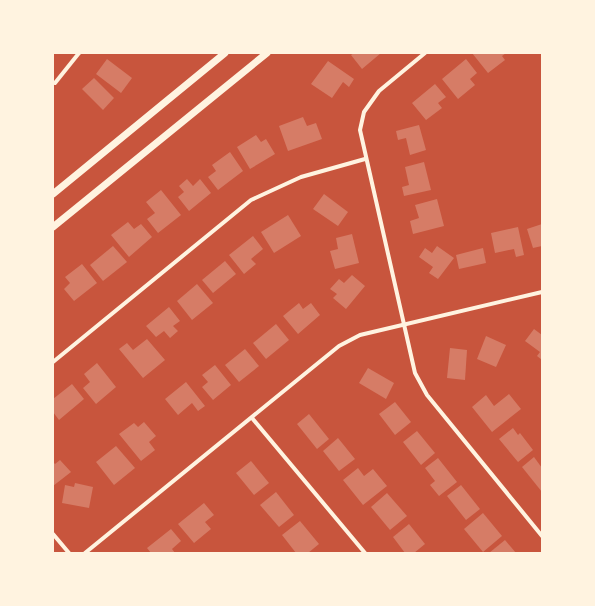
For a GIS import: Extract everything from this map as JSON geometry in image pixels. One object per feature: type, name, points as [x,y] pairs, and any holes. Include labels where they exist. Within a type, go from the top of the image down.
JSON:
[{"type":"street","points":[[56,83],[80,53]]},
{"type":"street","points":[[53,194],[225,53]]},
{"type":"street","points":[[53,227],[267,53]]},
{"type":"street","points":[[425,53],[379,91],[364,112],[360,130],[365,159],[415,373],[427,395],[542,536]]},
{"type":"street","points":[[53,362],[251,200],[302,177],[365,159]]},
{"type":"street","points":[[85,553],[339,346],[360,335],[542,292]]},
{"type":"street","points":[[252,418],[366,553]]},
{"type":"street","points":[[53,534],[69,553]]},
{"type":"building","points":[[354,53],[381,53],[362,69],[351,55]]},
{"type":"building","points":[[472,53],[506,53],[502,56],[505,60],[488,73]]},
{"type":"building","points":[[107,59],[132,78],[121,93],[96,74]]},
{"type":"building","points":[[466,59],[477,73],[470,79],[475,85],[458,99],[442,79]]},
{"type":"building","points":[[328,61],[354,79],[349,87],[343,82],[332,98],[311,84]]},
{"type":"building","points":[[94,78],[114,98],[103,110],[82,89]]},
{"type":"building","points":[[435,84],[446,97],[438,103],[442,108],[426,120],[412,103]]},
{"type":"building","points":[[303,117],[307,126],[316,123],[322,139],[288,151],[279,126]]},
{"type":"building","points":[[419,125],[426,150],[410,155],[406,138],[398,140],[396,131]]},
{"type":"building","points":[[256,135],[261,142],[266,139],[275,154],[250,169],[237,147]]},
{"type":"building","points":[[230,152],[243,171],[218,190],[208,177],[216,171],[212,165]]},
{"type":"building","points":[[424,162],[431,190],[404,196],[402,187],[409,185],[405,167]]},
{"type":"building","points":[[187,179],[193,186],[200,179],[211,193],[189,211],[178,197],[184,192],[179,186]]},
{"type":"building","points":[[161,190],[181,215],[158,233],[147,219],[155,213],[146,202]]},
{"type":"building","points":[[324,194],[348,212],[338,226],[313,209]]},
{"type":"building","points":[[437,199],[444,226],[413,234],[410,221],[419,218],[415,205]]},
{"type":"building","points":[[288,215],[301,236],[274,253],[261,232]]},
{"type":"building","points":[[128,222],[134,229],[141,224],[152,237],[129,257],[111,235]]},
{"type":"building","points":[[542,224],[542,246],[533,248],[527,229]]},
{"type":"building","points":[[518,227],[524,255],[516,257],[514,249],[495,253],[491,233]]},
{"type":"building","points":[[352,234],[359,263],[335,269],[330,251],[338,249],[336,238]]},
{"type":"building","points":[[253,236],[263,249],[251,259],[256,264],[244,274],[229,255]]},
{"type":"building","points":[[113,246],[127,262],[103,281],[90,265]]},
{"type":"building","points":[[437,246],[454,258],[438,279],[429,273],[433,267],[419,257],[425,248],[432,253]]},
{"type":"building","points":[[483,248],[486,263],[459,269],[456,255]]},
{"type":"building","points":[[225,261],[236,274],[213,293],[202,280]]},
{"type":"building","points":[[82,264],[97,283],[74,301],[64,289],[70,283],[65,277]]},
{"type":"building","points":[[352,275],[365,286],[346,309],[333,298],[337,294],[330,289],[339,279],[344,283]]},
{"type":"building","points":[[197,284],[213,303],[192,320],[177,301]]},
{"type":"building","points":[[299,303],[303,309],[311,303],[320,315],[298,334],[283,316]]},
{"type":"building","points":[[169,307],[180,321],[173,326],[178,331],[170,338],[164,331],[156,337],[146,326]]},
{"type":"building","points":[[276,324],[289,340],[266,359],[253,343]]},
{"type":"building","points":[[534,329],[542,335],[542,360],[537,356],[540,352],[525,341]]},
{"type":"building","points":[[486,336],[506,345],[496,367],[477,359]]},
{"type":"building","points":[[147,339],[165,360],[143,378],[119,349],[127,343],[133,350]]},
{"type":"building","points":[[450,348],[467,350],[465,380],[447,378]]},
{"type":"building","points":[[245,349],[259,366],[239,382],[225,365]]},
{"type":"building","points":[[97,363],[116,387],[96,404],[83,388],[90,382],[84,374]]},
{"type":"building","points":[[215,365],[231,385],[213,400],[202,387],[208,382],[202,375]]},
{"type":"building","points":[[368,368],[394,383],[386,399],[359,383]]},
{"type":"building","points":[[186,382],[205,406],[198,411],[192,403],[178,415],[165,399]]},
{"type":"building","points":[[72,384],[84,399],[59,420],[53,412],[53,399]]},
{"type":"building","points":[[509,394],[521,409],[492,432],[472,407],[486,395],[494,406]]},
{"type":"building","points":[[395,402],[411,422],[395,435],[379,414]]},
{"type":"building","points":[[309,414],[329,439],[317,449],[297,424]]},
{"type":"building","points":[[144,422],[156,436],[149,442],[155,450],[141,461],[119,434],[134,423],[138,427]]},
{"type":"building","points":[[513,428],[518,435],[520,433],[533,450],[518,462],[499,439]]},
{"type":"building","points":[[417,431],[435,453],[421,465],[403,442]]},
{"type":"building","points":[[338,438],[355,459],[339,471],[323,451]]},
{"type":"building","points":[[116,446],[135,468],[114,485],[96,462]]},
{"type":"building","points":[[534,457],[542,468],[542,492],[522,467]]},
{"type":"building","points":[[438,458],[457,482],[439,496],[430,485],[435,481],[425,468]]},
{"type":"building","points":[[60,460],[71,472],[53,486],[53,462],[55,464]]},
{"type":"building","points":[[251,461],[269,483],[254,495],[236,473]]},
{"type":"building","points":[[358,468],[364,476],[373,469],[387,486],[363,505],[343,480]]},
{"type":"building","points":[[75,483],[93,487],[89,508],[62,503],[65,485],[74,487]]},
{"type":"building","points":[[461,485],[480,509],[466,520],[447,496]]},
{"type":"building","points":[[276,492],[294,515],[279,527],[260,505]]},
{"type":"building","points":[[387,493],[407,516],[390,530],[371,507]]},
{"type":"building","points":[[204,503],[214,515],[205,522],[211,529],[194,543],[178,524]]},
{"type":"building","points":[[483,513],[502,536],[483,552],[464,529]]},
{"type":"building","points":[[300,521],[319,544],[308,553],[296,553],[282,535]]},
{"type":"building","points":[[409,524],[425,544],[414,553],[405,553],[393,537]]},
{"type":"building","points":[[171,529],[181,541],[172,549],[175,553],[151,553],[147,548]]},
{"type":"building","points":[[505,540],[516,553],[489,553]]}]
